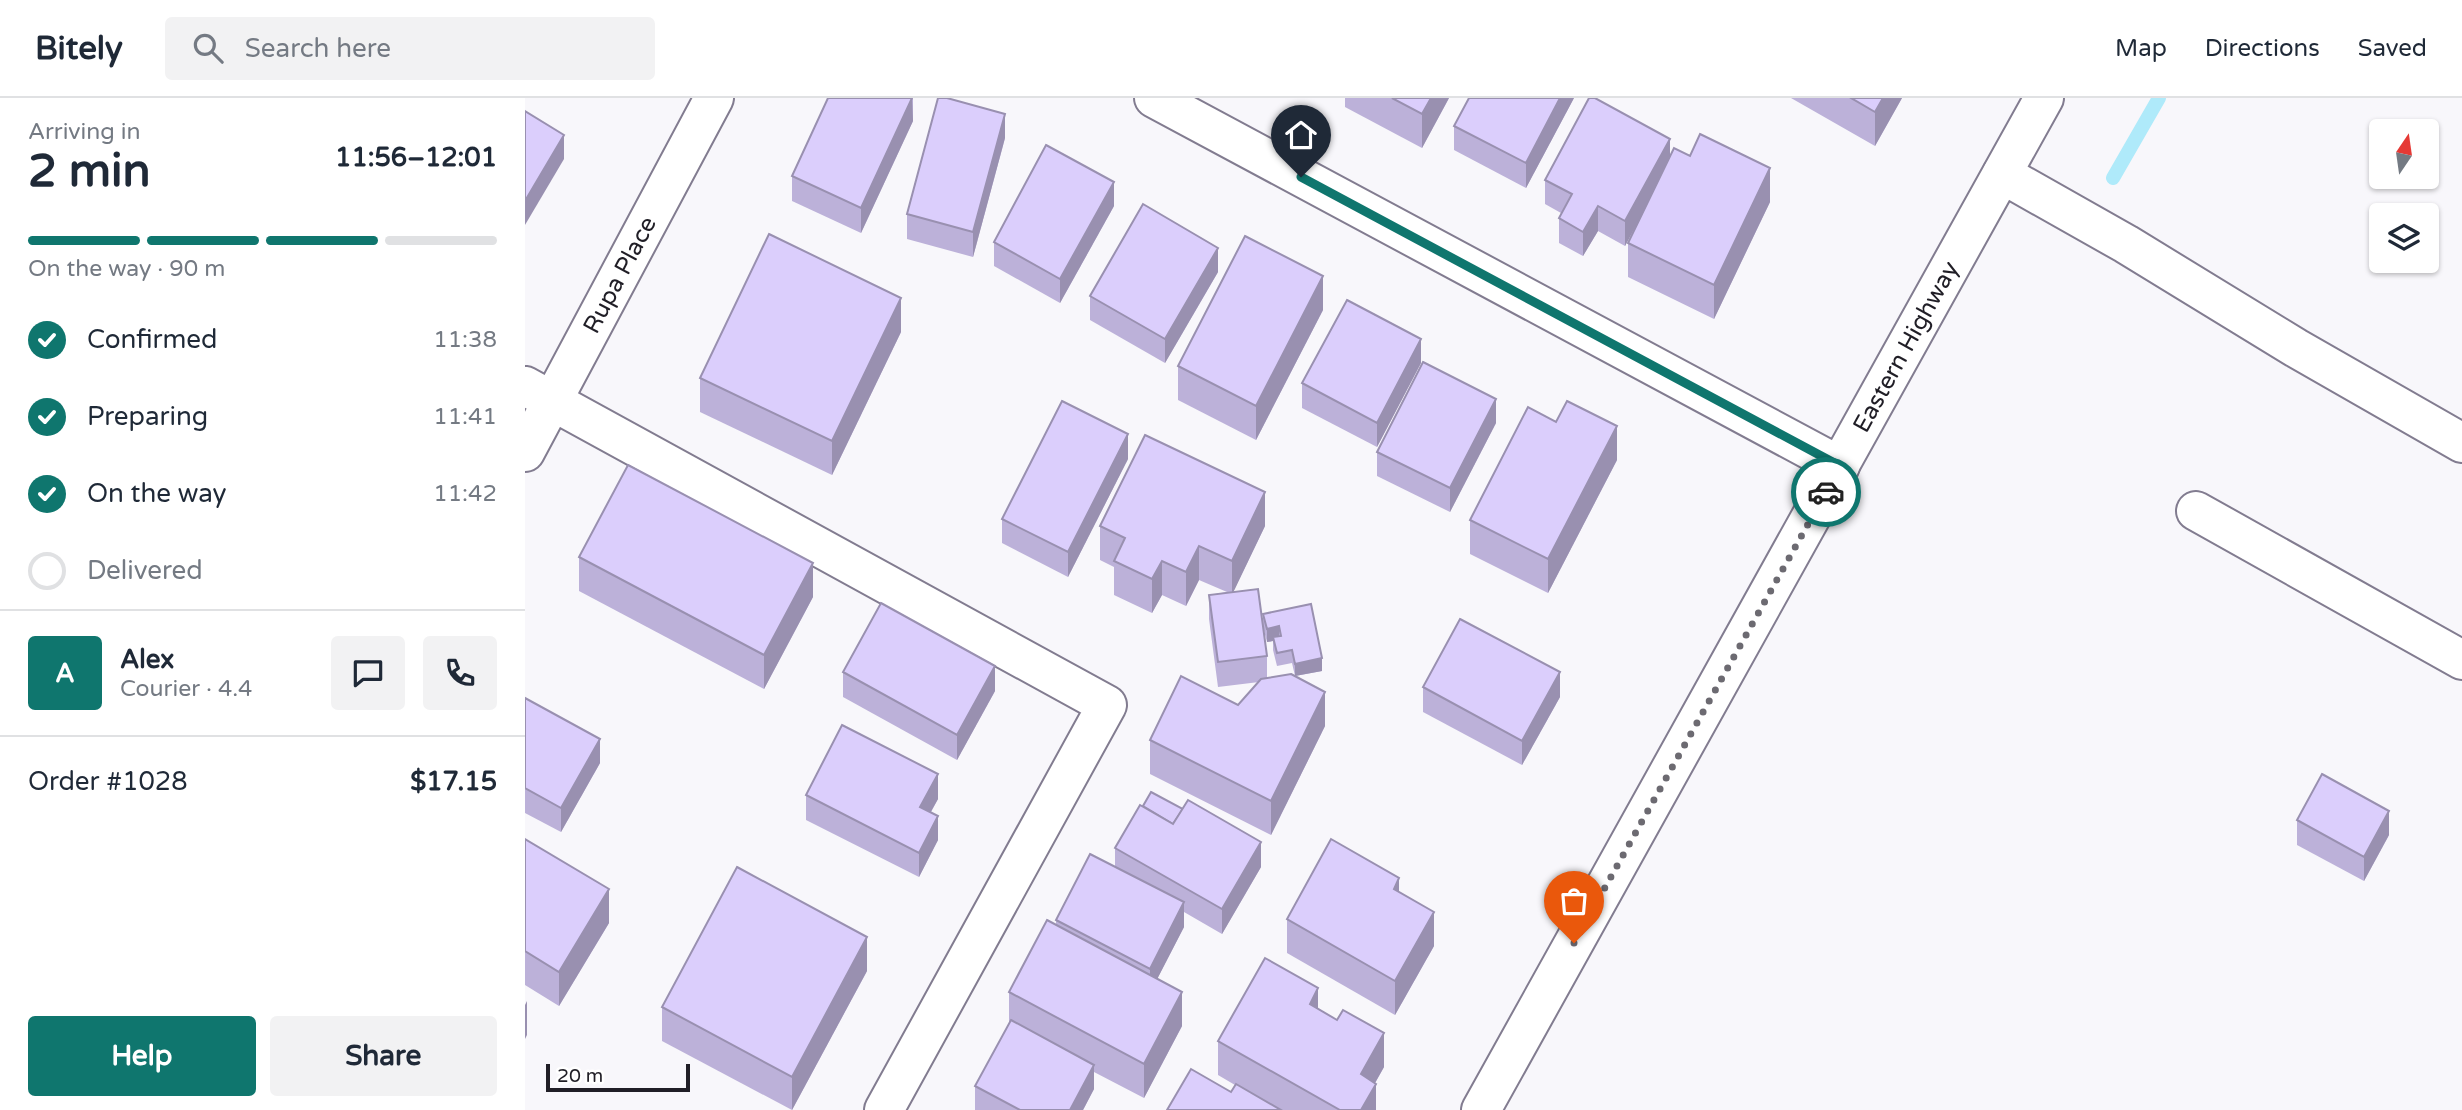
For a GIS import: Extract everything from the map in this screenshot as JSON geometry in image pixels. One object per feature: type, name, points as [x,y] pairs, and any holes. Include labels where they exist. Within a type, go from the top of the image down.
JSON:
[{"type":"street","name":"Rupa Place","points":[[525,452],[539,394],[714,98]]},
{"type":"street","points":[[1154,98],[1840,466]]},
{"type":"street","name":"Eastern Highway","points":[[1481,1110],[2044,98]]},
{"type":"street","points":[[2002,174],[2126,244],[2296,348],[2462,443]]},
{"type":"street","points":[[539,394],[1107,705],[884,1110]]},
{"type":"street","points":[[2196,511],[2462,660]]},
{"type":"building","points":[[828,98],[912,98],[861,208],[792,176]]},
{"type":"building","points":[[938,98],[1005,114],[973,232],[907,214]]},
{"type":"building","points":[[1392,98],[1431,98],[1422,114]]},
{"type":"building","points":[[1469,98],[1560,98],[1526,163],[1454,126]]},
{"type":"building","points":[[1589,98],[1595,98],[1670,139],[1625,221],[1598,206],[1583,232],[1559,218],[1572,194],[1545,180]]},
{"type":"building","points":[[1851,98],[1883,98],[1875,112]]},
{"type":"building","points":[[525,111],[564,135],[525,201]]},
{"type":"building","points":[[1700,134],[1770,168],[1714,285],[1628,243],[1674,148],[1690,156]]},
{"type":"building","points":[[1046,145],[1114,182],[1060,279],[994,242]]},
{"type":"building","points":[[1143,204],[1218,248],[1165,339],[1090,296]]},
{"type":"building","points":[[769,234],[901,298],[832,441],[700,378]]},
{"type":"building","points":[[1245,236],[1323,276],[1256,406],[1178,366]]},
{"type":"building","points":[[1347,300],[1421,339],[1377,423],[1302,383]]},
{"type":"building","points":[[1423,362],[1496,399],[1450,488],[1377,452]]},
{"type":"building","points":[[1062,401],[1128,434],[1068,552],[1002,519]]},
{"type":"building","points":[[1567,401],[1617,426],[1548,559],[1470,520],[1528,407],[1556,422]]},
{"type":"building","points":[[1145,435],[1265,492],[1232,561],[1199,546],[1186,572],[1162,561],[1152,579],[1114,561],[1125,538],[1100,526]]},
{"type":"building","points":[[628,465],[813,563],[764,655],[579,557]]},
{"type":"building","points":[[1258,589],[1267,656],[1218,662],[1209,595]]},
{"type":"building","points":[[881,603],[995,666],[957,735],[843,672]]},
{"type":"building","points":[[1311,604],[1322,658],[1295,664],[1292,650],[1277,653],[1273,637],[1281,636],[1279,626],[1267,629],[1263,614]]},
{"type":"building","points":[[1460,619],[1560,672],[1522,741],[1423,687]]},
{"type":"building","points":[[1291,674],[1325,692],[1271,801],[1150,740],[1181,676],[1238,705],[1261,679]]},
{"type":"building","points":[[525,698],[600,739],[561,808],[525,788]]},
{"type":"building","points":[[842,725],[938,774],[920,807],[938,816],[919,853],[806,795]]},
{"type":"building","points":[[2322,774],[2389,811],[2364,857],[2297,820]]},
{"type":"building","points":[[1151,792],[1183,809],[1173,824],[1143,806]]},
{"type":"building","points":[[1188,800],[1261,842],[1222,909],[1115,848],[1140,805],[1173,824]]},
{"type":"building","points":[[525,839],[609,889],[559,972],[525,951]]},
{"type":"building","points":[[1331,839],[1399,878],[1394,889],[1434,912],[1395,981],[1287,919]]},
{"type":"building","points":[[1090,854],[1184,902],[1150,969],[1056,920]]},
{"type":"building","points":[[737,867],[867,937],[792,1077],[662,1007]]},
{"type":"building","points":[[1047,920],[1182,992],[1144,1064],[1009,992]]},
{"type":"building","points":[[1265,958],[1318,988],[1310,1004],[1337,1020],[1343,1010],[1384,1033],[1361,1074],[1376,1084],[1361,1110],[1340,1110],[1218,1041]]},
{"type":"building","points":[[1011,1020],[1094,1065],[1070,1110],[1020,1110],[975,1086]]},
{"type":"building","points":[[1191,1069],[1231,1092],[1236,1084],[1281,1110],[1167,1110]]},
{"type":"waterway","points":[[2113,178],[2159,98]]},
{"type":"way so far","points":[[1574,943],[1826,492]]},
{"type":"route","points":[[1301,177],[1840,466],[1826,492]]}]
